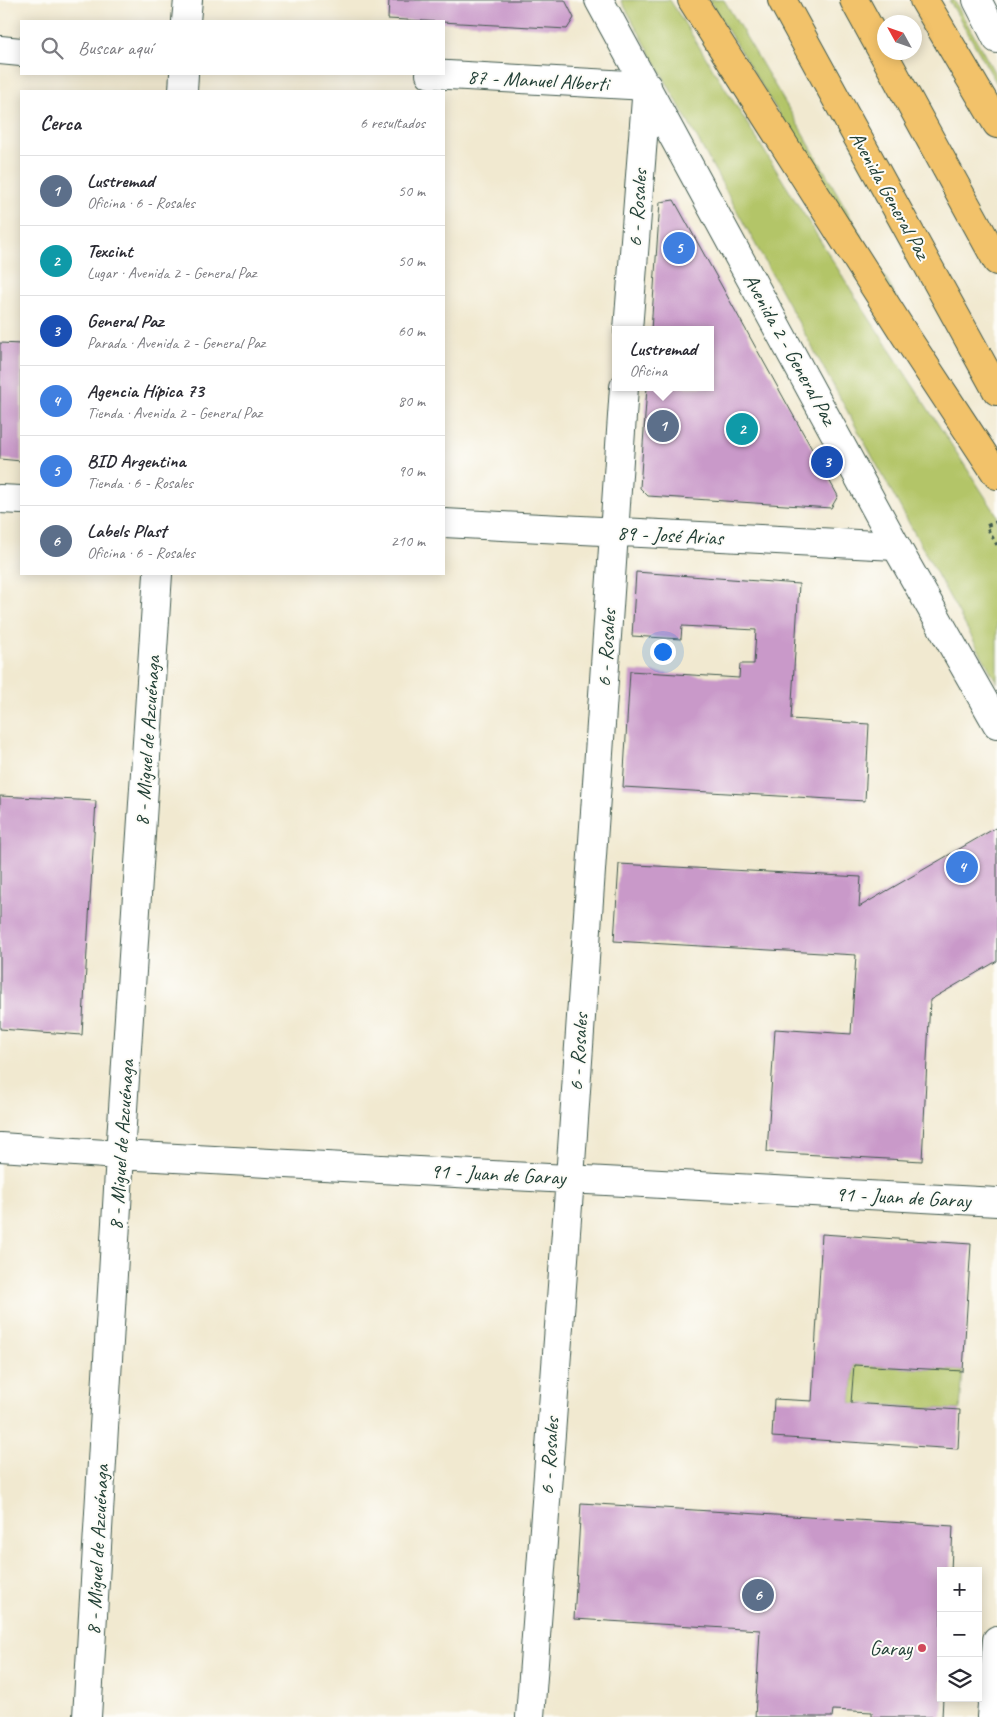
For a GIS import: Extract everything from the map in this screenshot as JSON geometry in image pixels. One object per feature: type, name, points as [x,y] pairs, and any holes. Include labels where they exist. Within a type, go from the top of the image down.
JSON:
[{"type":"highway","points":[[692,0],[904,336],[997,475]]},
{"type":"highway","name":"Avenida General Paz","points":[[782,0],[997,391]]},
{"type":"highway","points":[[854,0],[997,261]]},
{"type":"highway","points":[[924,0],[997,124]]},
{"type":"street","points":[[186,20],[188,0]]},
{"type":"street","name":"Avenida 2 - General Paz","points":[[599,0],[896,546],[997,724]]},
{"type":"street","points":[[977,0],[997,39]]},
{"type":"street","points":[[0,50],[20,52]]},
{"type":"street","points":[[183,90],[184,75]]},
{"type":"street","name":"87 - Manuel Alberti","points":[[445,75],[647,86]]},
{"type":"street","name":"6 - Rosales","points":[[628,326],[647,86]]},
{"type":"street","name":"6 - Rosales","points":[[530,1717],[570,1178],[624,391]]},
{"type":"street","points":[[0,499],[20,500]]},
{"type":"street","name":"89 - José Arias","points":[[445,523],[896,546]]},
{"type":"street","name":"8 - Miguel de Azcuénaga","points":[[87,1717],[120,1155],[158,575]]},
{"type":"street","name":"91 - Juan de Garay","points":[[0,1147],[997,1202]]},
{"type":"street","points":[[991,1717],[997,1640]]},
{"type":"path","points":[[997,524],[996,522],[986,526],[997,545]]},
{"type":"green space","points":[[621,0],[670,0],[858,301],[997,515],[997,683]]},
{"type":"green space","points":[[709,0],[724,0],[898,300],[895,302]]},
{"type":"green space","points":[[949,0],[954,0],[997,77],[997,84]]},
{"type":"green space","points":[[854,1365],[963,1371],[960,1410],[851,1403]]},
{"type":"building","points":[[389,0],[565,0],[574,18],[567,29],[445,22],[445,20],[388,19]]},
{"type":"building","points":[[674,200],[838,496],[831,508],[648,496],[640,488],[647,391],[714,391],[714,326],[651,326],[660,202]]},
{"type":"building","points":[[0,343],[20,344],[20,461],[0,459]]},
{"type":"building","points":[[636,572],[799,584],[791,719],[869,724],[865,801],[623,787],[630,671],[739,678],[740,664],[754,664],[756,630],[682,626],[681,639],[632,636]]},
{"type":"building","points":[[0,796],[96,801],[82,1035],[0,1029]]},
{"type":"building","points":[[997,827],[997,961],[930,1000],[922,1161],[767,1152],[775,1029],[851,1034],[856,955],[614,941],[619,864],[861,877],[859,907]]},
{"type":"building","points":[[822,1234],[971,1244],[963,1371],[854,1365],[851,1403],[960,1410],[958,1449],[772,1437],[774,1399],[812,1401]]},
{"type":"building","points":[[581,1503],[953,1526],[951,1567],[937,1567],[937,1702],[943,1702],[942,1717],[872,1717],[872,1712],[833,1710],[832,1717],[755,1717],[760,1630],[574,1619]]},
{"type":"place","name":"BID Argentina","points":[[679,248]]},
{"type":"place","name":"Lustremad","points":[[663,426]]},
{"type":"place","name":"Texcint","points":[[742,429]]},
{"type":"place","name":"General Paz","points":[[827,462]]},
{"type":"place","name":"Agencia Hípica 73","points":[[962,867]]},
{"type":"place","name":"Labels Plast","points":[[758,1595]]},
{"type":"place","name":"Garay","points":[[922,1648]]}]
